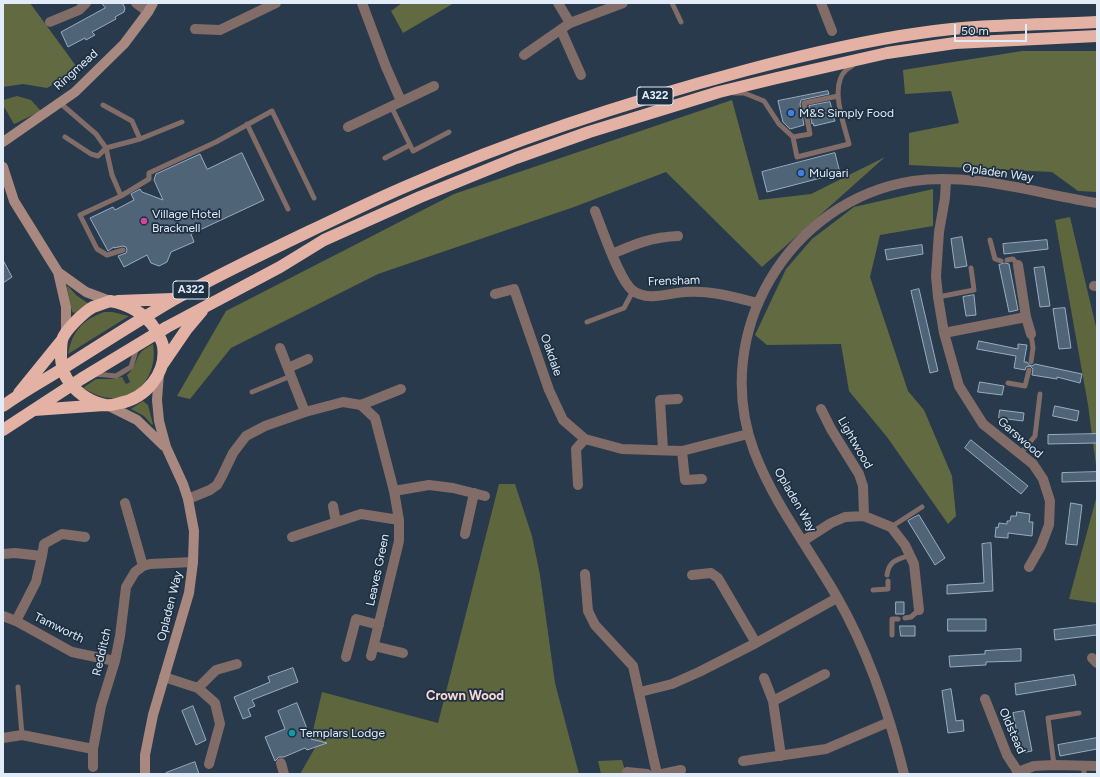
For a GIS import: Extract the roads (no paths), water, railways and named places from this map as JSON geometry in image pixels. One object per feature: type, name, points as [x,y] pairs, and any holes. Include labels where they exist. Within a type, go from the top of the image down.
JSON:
[{"type":"highway","name":"A322","points":[[3,406],[16,396],[146,316],[238,265],[408,186],[547,131],[629,104],[764,66],[890,38],[949,29],[1097,22]]},
{"type":"highway","name":"A322","points":[[3,430],[90,373],[138,344],[280,267],[324,240],[460,180],[588,132],[719,92],[863,58],[908,49],[955,43],[1097,36]]},
{"type":"highway","name":"A322","points":[[112,302],[175,299]]},
{"type":"highway","points":[[112,302],[133,309],[146,316],[157,333],[162,346],[163,357],[160,369],[149,388],[130,401],[106,405],[84,396],[72,386],[62,369],[64,336],[86,312],[94,307],[112,302]]},
{"type":"highway","name":"A322","points":[[160,369],[186,330],[206,307]]},
{"type":"highway","name":"A322","points":[[16,396],[64,336]]},
{"type":"highway","name":"A322","points":[[34,410],[106,405]]},
{"type":"street","points":[[50,22],[79,10],[86,3]]},
{"type":"street","points":[[136,3],[151,7]]},
{"type":"street","points":[[195,29],[220,30],[276,3]]},
{"type":"street","points":[[362,3],[386,67],[401,101]]},
{"type":"street","points":[[558,3],[570,23]]},
{"type":"street","points":[[524,55],[570,23],[623,3]]},
{"type":"street","points":[[821,3],[832,31]]},
{"type":"street","name":"Ringmead","points":[[3,142],[75,92],[124,44],[151,7]]},
{"type":"street","points":[[561,30],[581,75]]},
{"type":"street","points":[[348,127],[434,86]]},
{"type":"street","points":[[3,167],[14,201],[58,272],[66,307],[64,336]]},
{"type":"street","name":"Garswood","points":[[946,180],[945,198],[939,232],[936,276],[944,333],[958,386],[983,424],[1033,464],[1043,479],[1050,501],[1049,525],[1041,546],[1029,567]]},
{"type":"street","name":"Opladen Way","points":[[904,774],[899,753],[877,684],[858,638],[838,598],[771,490],[754,452],[748,434],[743,406],[742,373],[746,340],[758,302],[782,261],[800,240],[814,227],[843,206],[860,197],[886,188],[914,181],[978,181],[1097,203]]},
{"type":"street","points":[[3,192],[14,201]]},
{"type":"street","name":"Frensham","points":[[595,211],[612,254],[627,285],[633,291],[648,297],[686,292],[723,294],[758,302]]},
{"type":"street","points":[[612,254],[636,244],[661,237],[678,236]]},
{"type":"street","points":[[1018,265],[1026,317],[1032,334]]},
{"type":"street","points":[[58,272],[86,292],[112,302]]},
{"type":"street","name":"Oakdale","points":[[495,294],[514,289],[549,390],[563,420],[585,439],[622,449],[682,451],[748,434]]},
{"type":"street","points":[[944,333],[1026,317]]},
{"type":"street","points":[[280,348],[305,412]]},
{"type":"street","points":[[289,372],[308,358]]},
{"type":"street","name":"Opladen Way","points":[[145,774],[145,755],[153,715],[189,594],[194,562],[194,531],[188,499],[160,430],[157,410],[160,369]]},
{"type":"street","points":[[188,499],[210,490],[217,485],[233,453],[246,436],[265,426],[305,412],[343,402],[361,405],[401,389]]},
{"type":"street","points":[[663,450],[660,400],[678,399]]},
{"type":"street","name":"Opladen Way","points":[[106,405],[137,420],[166,447]]},
{"type":"street","name":"Leaves Green","points":[[361,405],[374,418],[394,491],[399,520],[399,541],[371,656]]},
{"type":"street","name":"Lightwood","points":[[821,409],[831,429],[859,474],[863,486],[864,516]]},
{"type":"street","points":[[578,484],[576,449],[585,439]]},
{"type":"street","points":[[682,451],[685,480],[702,479]]},
{"type":"street","points":[[394,491],[429,486],[453,488],[485,496]]},
{"type":"street","points":[[465,534],[474,493]]},
{"type":"street","points":[[125,503],[142,566],[150,564],[194,562]]},
{"type":"street","points":[[333,506],[336,522]]},
{"type":"street","name":"Leaves Green","points":[[292,537],[361,514],[399,520]]},
{"type":"street","points":[[803,541],[831,523],[845,517],[864,516],[890,527],[905,545],[914,564],[919,610]]},
{"type":"street","name":"Tamworth","points":[[16,621],[36,582],[44,544],[62,534],[85,537]]},
{"type":"street","points":[[3,554],[15,553],[42,556]]},
{"type":"street","name":"Redditch","points":[[93,767],[93,749],[101,706],[115,661],[120,636],[126,587],[135,572],[142,566]]},
{"type":"street","points":[[692,575],[712,573],[718,578],[756,643]]},
{"type":"street","points":[[585,574],[588,611],[595,625],[633,666],[657,774]]},
{"type":"street","points":[[640,692],[672,684],[756,643],[838,598]]},
{"type":"street","name":"Tamworth","points":[[3,616],[16,621],[72,652],[115,661]]},
{"type":"street","name":"Leaves Green","points":[[346,657],[356,619],[379,625]]},
{"type":"street","points":[[374,646],[403,653]]},
{"type":"street","points":[[198,688],[216,670],[237,664]]},
{"type":"street","points":[[772,701],[825,674]]},
{"type":"street","points":[[164,677],[198,688],[215,703],[220,724],[209,764]]},
{"type":"street","points":[[764,678],[772,701],[781,756]]},
{"type":"street","name":"Oldstead","points":[[985,699],[1007,755],[1018,773],[1034,766],[1054,765],[1084,770],[1097,766]]},
{"type":"street","points":[[743,760],[826,749],[889,722]]},
{"type":"street","points":[[3,738],[22,735],[93,749]]},
{"type":"street","points":[[281,762],[284,774]]},
{"type":"street","points":[[662,774],[681,770]]},
{"type":"street","points":[[627,772],[647,774]]},
{"type":"lane","points":[[672,3],[681,22]]},
{"type":"lane","points":[[719,92],[744,93],[764,101],[779,124],[793,137],[797,157],[849,144],[838,96],[838,86],[846,70],[863,58]]},
{"type":"lane","points":[[793,137],[810,134],[804,103],[838,96]]},
{"type":"lane","points":[[60,103],[96,134],[106,148],[112,175],[121,196]]},
{"type":"lane","points":[[103,105],[132,122],[140,139]]},
{"type":"lane","points":[[391,106],[413,151],[449,132]]},
{"type":"lane","points":[[122,250],[107,255],[97,249],[80,215],[121,196],[148,179],[150,173],[216,142],[272,111],[314,198]]},
{"type":"lane","points":[[65,137],[91,154],[98,156],[106,148],[140,139],[182,122]]},
{"type":"lane","points":[[247,124],[288,209]]},
{"type":"lane","points":[[385,158],[410,145]]},
{"type":"lane","points":[[990,240],[995,259],[1001,261]]},
{"type":"lane","points":[[1007,260],[1013,259],[1018,265]]},
{"type":"lane","points":[[938,297],[974,290],[971,268]]},
{"type":"lane","points":[[587,322],[624,308],[633,291]]},
{"type":"lane","points":[[1031,362],[1033,348],[1032,334]]},
{"type":"lane","points":[[1008,383],[1025,386],[1029,370]]},
{"type":"lane","points":[[252,392],[289,372]]},
{"type":"lane","points":[[1021,453],[1035,436],[1040,394]]},
{"type":"lane","points":[[890,527],[922,506]]},
{"type":"lane","points":[[873,590],[888,589],[888,568],[892,562],[910,555]]},
{"type":"lane","points":[[906,618],[912,617],[919,610]]},
{"type":"lane","points":[[892,635],[892,619],[898,619]]},
{"type":"lane","points":[[18,687],[22,735]]},
{"type":"lane","points":[[1054,765],[1048,718],[1078,713]]},
{"type":"place","name":"M&S Simply Food","points":[[791,113]]},
{"type":"place","name":"Mulgari","points":[[801,173]]},
{"type":"place","name":"Village Hotel Bracknell","points":[[144,221]]},
{"type":"place","name":"Templars Lodge","points":[[292,733]]},
{"type":"district","name":"Crown Wood","points":[[465,696]]}]
